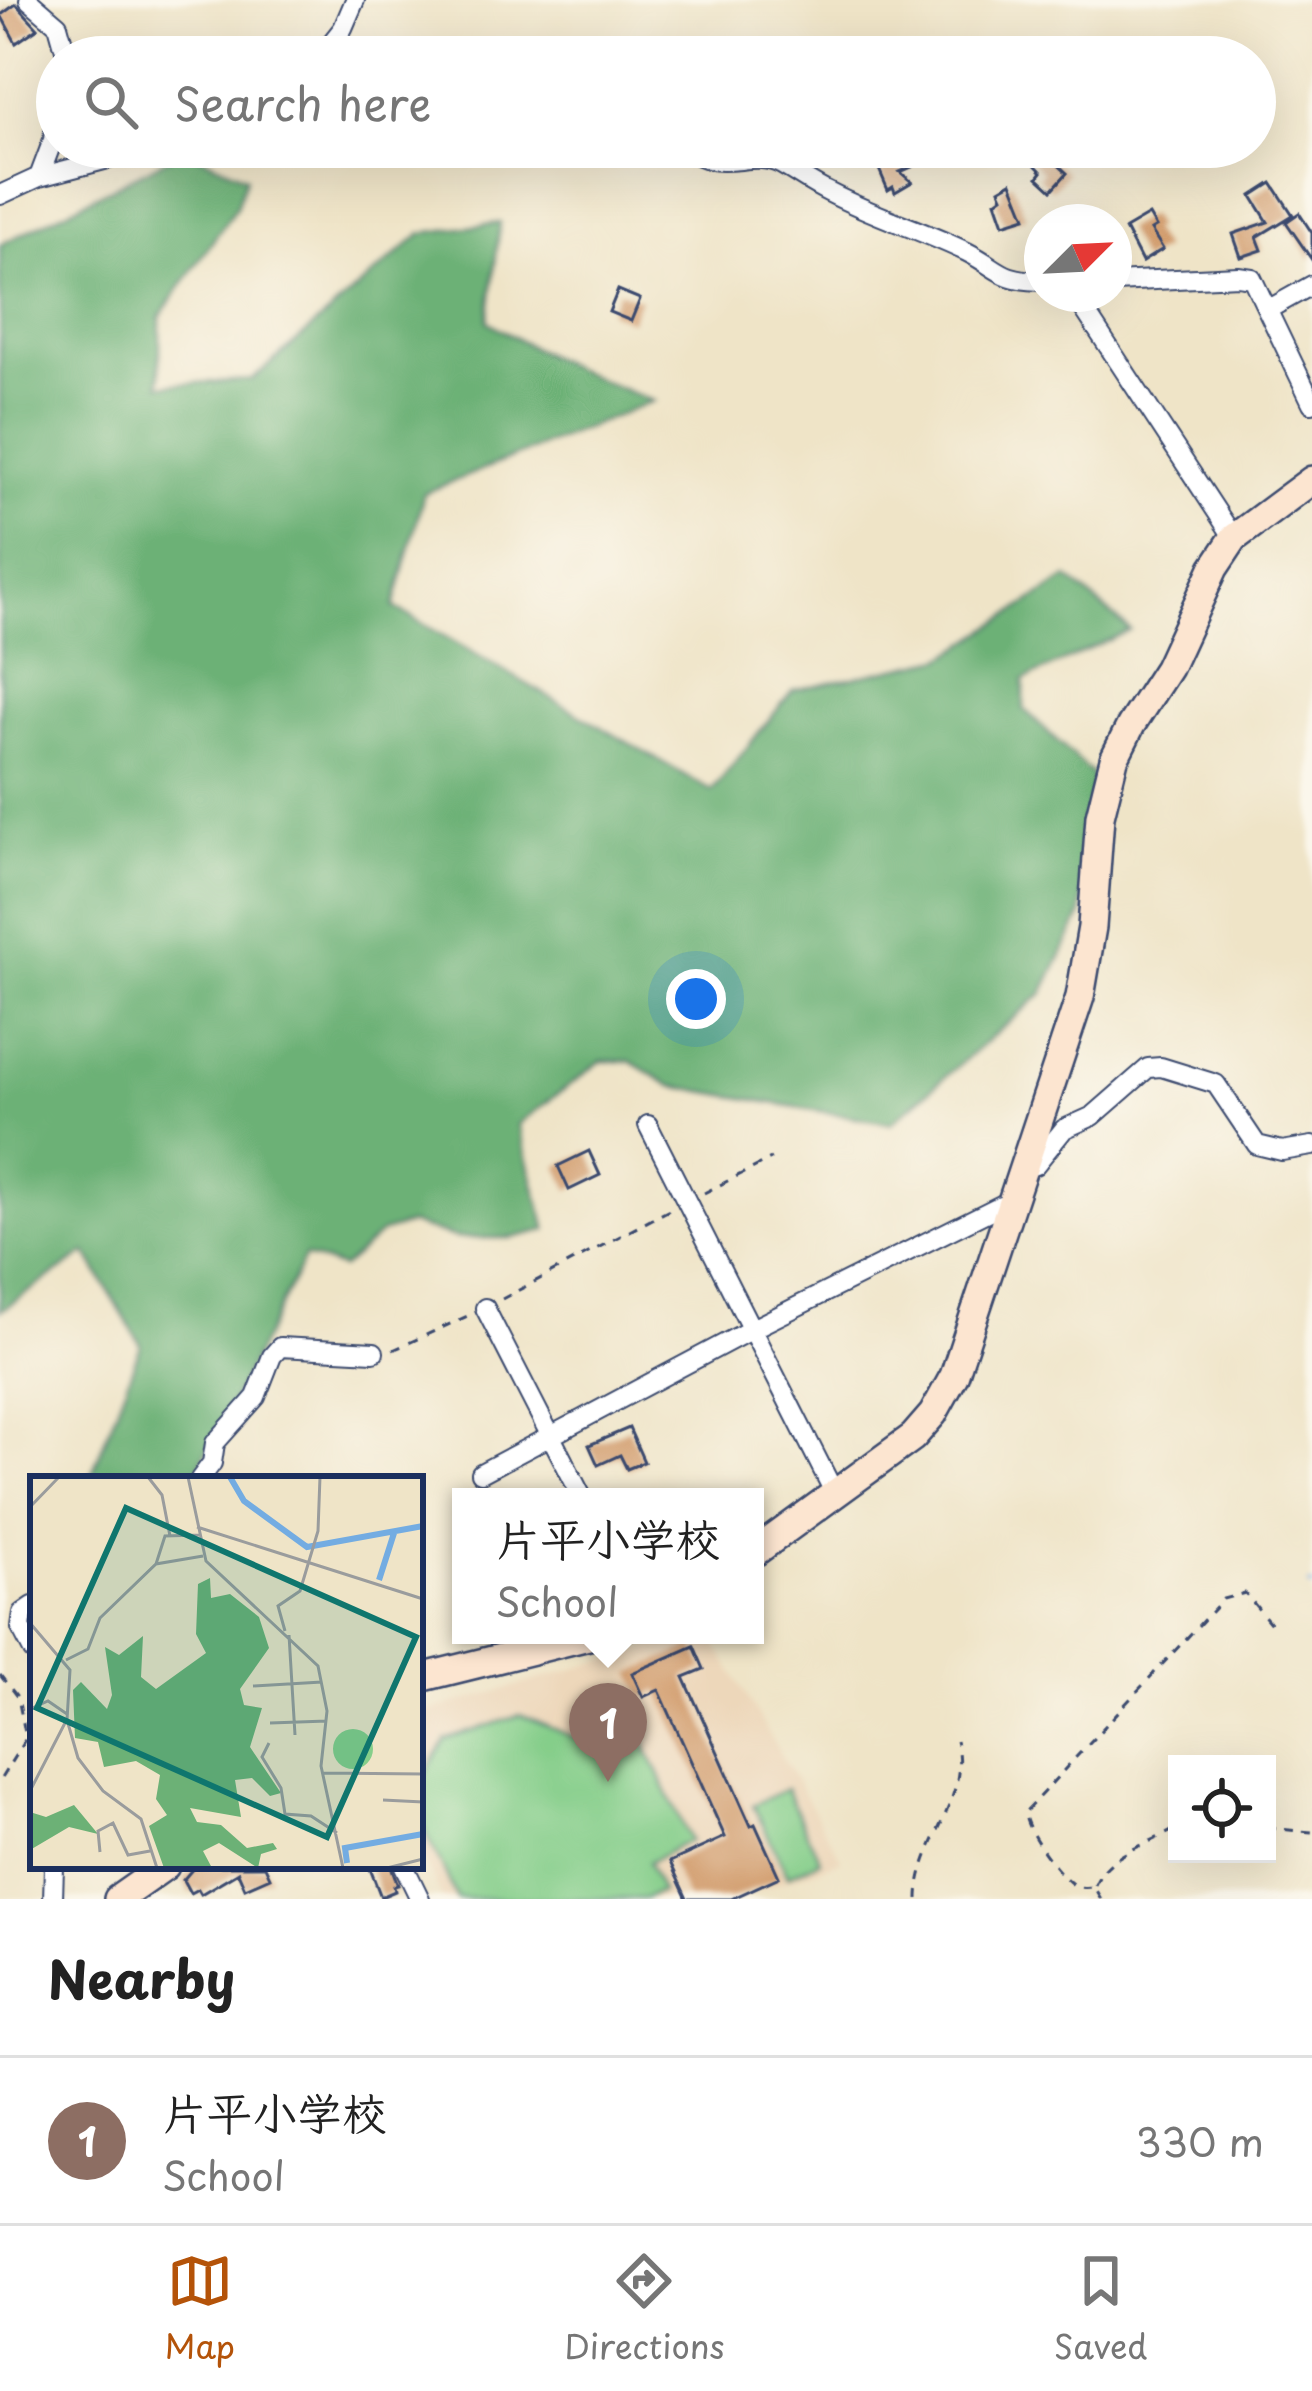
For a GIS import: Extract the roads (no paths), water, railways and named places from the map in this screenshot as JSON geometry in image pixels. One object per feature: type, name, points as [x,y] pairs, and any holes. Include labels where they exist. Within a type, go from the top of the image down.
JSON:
[{"type":"street","points":[[29,0],[58,25],[61,36]]},
{"type":"street","points":[[340,36],[355,0]]},
{"type":"street","points":[[39,178],[43,168]]},
{"type":"street","points":[[2,193],[76,168]]},
{"type":"street","points":[[788,168],[832,195],[971,254],[1007,278],[1024,279]]},
{"type":"street","points":[[1132,281],[1248,277],[1257,282],[1312,403]]},
{"type":"street","points":[[1269,309],[1312,285]]},
{"type":"street","points":[[1089,312],[1234,538]]},
{"type":"street","points":[[764,1546],[913,1437],[933,1414],[954,1376],[1088,962],[1100,816],[1114,759],[1168,668],[1214,568],[1234,538],[1312,480]]},
{"type":"street","points":[[1024,1169],[1035,1165],[1064,1129],[1093,1116],[1140,1073],[1161,1067],[1216,1084],[1257,1145],[1282,1151],[1312,1146]]},
{"type":"street","points":[[647,1125],[836,1496]]},
{"type":"street","points":[[482,1473],[752,1329],[1014,1202]]},
{"type":"street","points":[[485,1308],[578,1488]]},
{"type":"street","points":[[202,1476],[212,1463],[215,1443],[256,1397],[280,1347],[374,1352]]},
{"type":"street","points":[[30,1608],[23,1612],[21,1628],[30,1645]]},
{"type":"street","points":[[423,1677],[557,1644]]},
{"type":"street","points":[[53,1899],[54,1869]]},
{"type":"street","points":[[118,1899],[161,1869]]},
{"type":"street","points":[[405,1869],[420,1899]]},
{"type":"place","name":"片平小学校","points":[[608,1782]]}]
